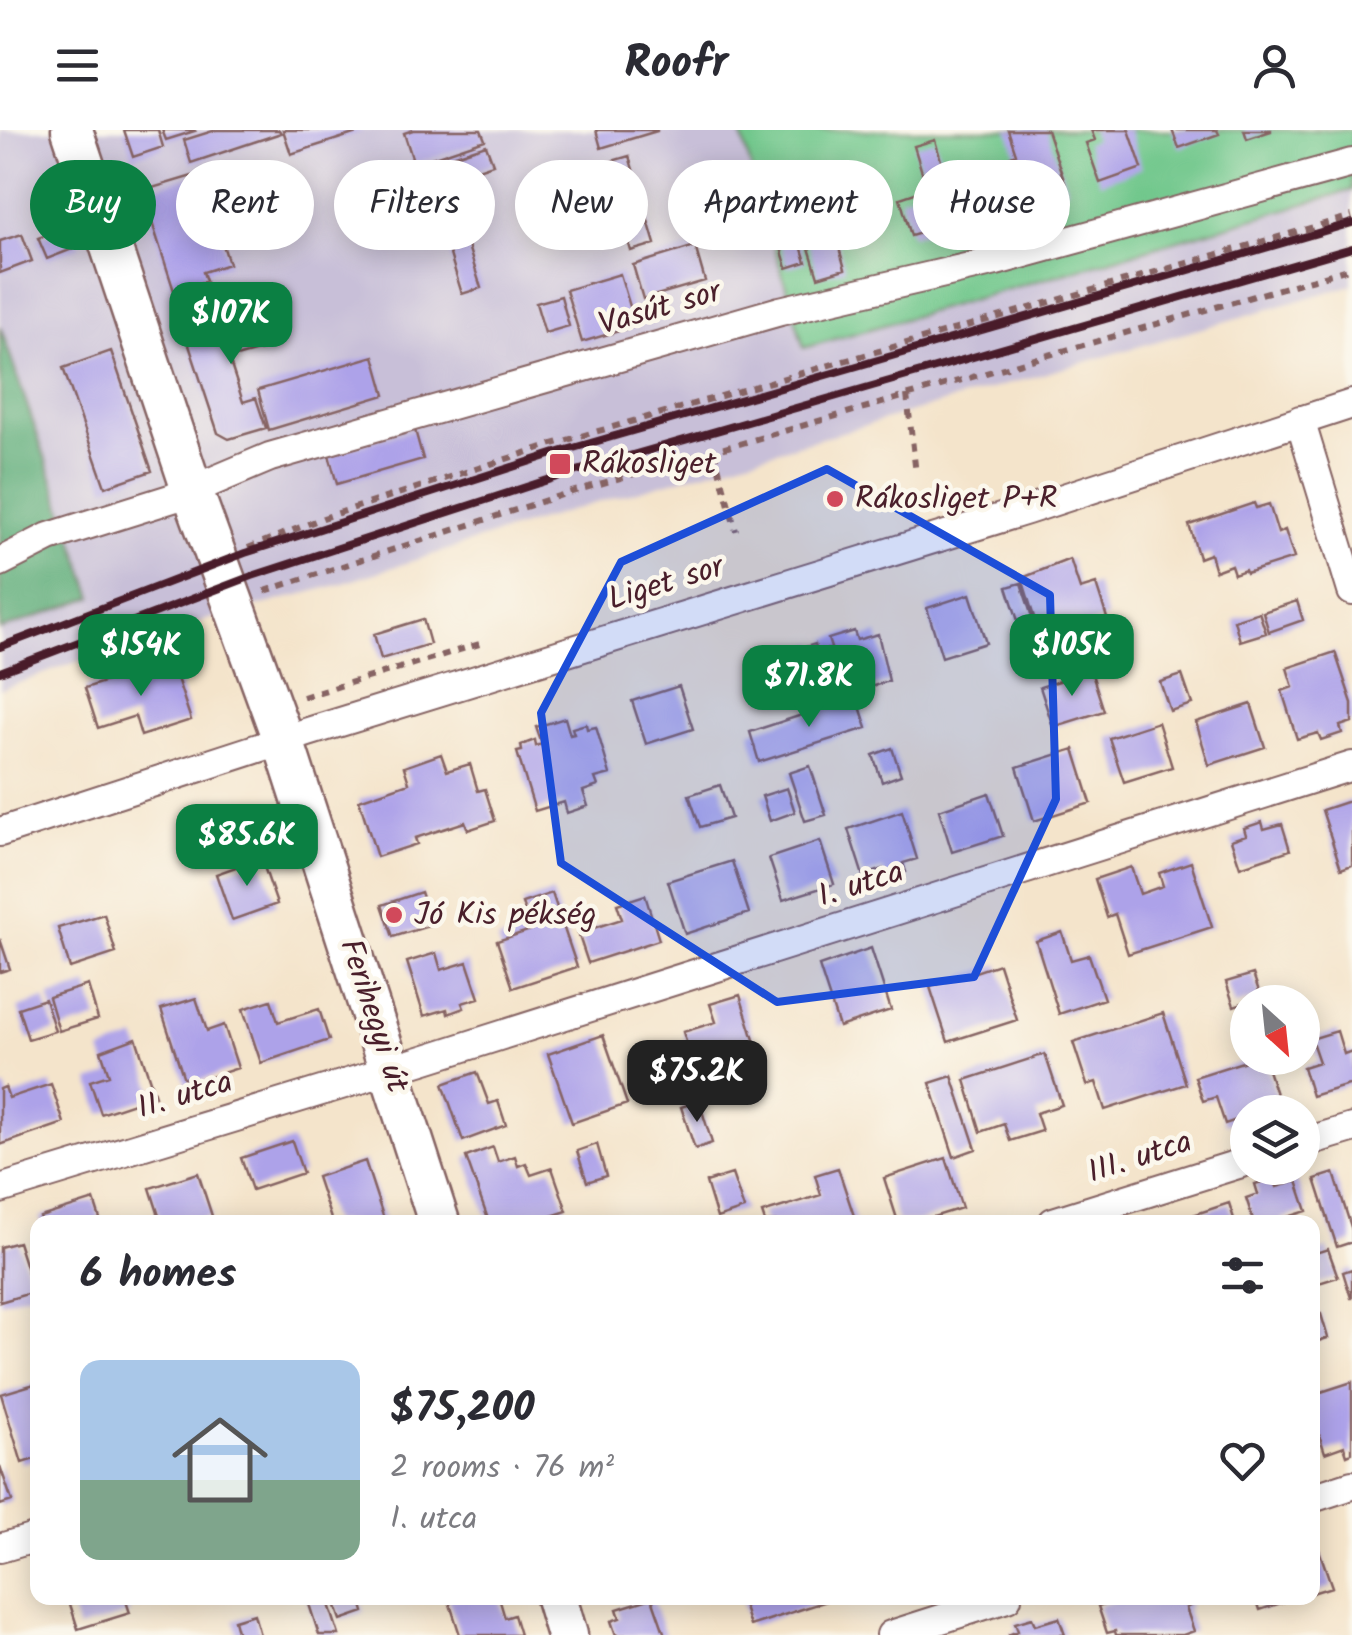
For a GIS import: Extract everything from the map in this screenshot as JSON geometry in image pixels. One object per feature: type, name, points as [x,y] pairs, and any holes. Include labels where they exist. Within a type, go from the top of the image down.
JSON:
[{"type":"street","name":"Ferihegyi út","points":[[72,130],[192,490],[283,740],[436,1215]]},
{"type":"street","name":"Vasút sor","points":[[0,562],[50,537],[192,490],[270,456],[780,311],[996,260],[1352,163]]},
{"type":"street","name":"Liget sor","points":[[0,832],[1352,404]]},
{"type":"street","points":[[1300,420],[1352,591]]},
{"type":"street","name":"I. utca","points":[[391,1070],[1352,766]]},
{"type":"street","name":"II. utca","points":[[0,1190],[391,1070]]},
{"type":"street","points":[[1320,1138],[1352,1128]]},
{"type":"street","name":"III. utca","points":[[1076,1215],[1230,1167]]},
{"type":"street","points":[[1320,1495],[1352,1485]]},
{"type":"street","points":[[0,1548],[30,1539]]},
{"type":"street","points":[[558,1605],[568,1635]]},
{"type":"street","points":[[892,1635],[984,1605]]},
{"type":"path","points":[[243,550],[324,518],[571,439],[1352,216]]},
{"type":"path","points":[[259,592],[568,493],[1352,268]]},
{"type":"path","points":[[907,395],[916,474]]},
{"type":"path","points":[[714,451],[736,531]]},
{"type":"path","points":[[297,699],[486,642]]},
{"type":"highlighted area","points":[[827,469],[1050,595],[1056,799],[974,977],[777,1002],[561,863],[541,713],[621,562]]},
{"type":"shaded area","points":[[0,130],[740,130],[749,160],[668,160],[668,250],[776,250],[805,348],[1352,190],[1352,285],[572,510],[341,584],[150,635],[0,690],[0,630],[92,597],[0,326]]},
{"type":"green space","points":[[740,130],[1352,130],[1352,190],[804,348],[775,250],[893,250],[893,160],[749,160]]},
{"type":"green space","points":[[0,326],[93,597],[0,630]]},
{"type":"building","points":[[124,130],[158,130],[163,147],[133,157]]},
{"type":"building","points":[[162,130],[194,130],[195,131],[166,140]]},
{"type":"building","points":[[216,130],[281,133],[200,160],[190,160],[184,140]]},
{"type":"building","points":[[283,130],[363,130],[363,131],[291,154]]},
{"type":"building","points":[[481,130],[485,140],[426,160],[413,160],[404,133]]},
{"type":"building","points":[[596,130],[657,130],[657,131],[601,148]]},
{"type":"building","points":[[1008,130],[1047,130],[1057,160],[1004,160],[1016,154]]},
{"type":"building","points":[[1091,130],[1129,130],[1142,168],[1100,183],[1086,143],[1095,140]]},
{"type":"building","points":[[1172,130],[1217,130],[1219,134],[1179,148]]},
{"type":"building","points":[[1244,130],[1271,130],[1271,131],[1247,139]]},
{"type":"building","points":[[935,140],[941,160],[918,160],[914,146]]},
{"type":"building","points":[[486,145],[492,160],[440,160]]},
{"type":"building","points":[[176,181],[176,250],[225,250],[229,264],[203,272],[206,281],[174,291],[156,235],[156,187]]},
{"type":"building","points":[[913,194],[913,235],[911,236],[900,198]]},
{"type":"building","points":[[648,220],[655,244],[648,246]]},
{"type":"building","points":[[22,234],[32,261],[0,273],[0,241]]},
{"type":"building","points":[[43,250],[70,250],[47,259]]},
{"type":"building","points":[[449,250],[469,250],[481,288],[462,294]]},
{"type":"building","points":[[682,250],[696,250],[705,281],[643,299],[633,265]]},
{"type":"building","points":[[782,250],[802,250],[806,262],[787,268]]},
{"type":"building","points":[[810,250],[840,250],[845,269],[818,277]]},
{"type":"building","points":[[620,274],[636,326],[582,342],[566,290]]},
{"type":"building","points":[[561,296],[569,326],[545,333],[536,303]]},
{"type":"building","points":[[268,305],[279,345],[229,359],[243,402],[256,398],[266,428],[229,439],[218,433],[184,330]]},
{"type":"building","points":[[111,351],[152,471],[105,487],[63,368]]},
{"type":"building","points":[[374,356],[385,395],[269,430],[258,390]]},
{"type":"building","points":[[415,430],[423,459],[337,484],[329,455]]},
{"type":"building","points":[[1254,503],[1256,508],[1269,504],[1278,533],[1285,530],[1294,558],[1246,573],[1245,570],[1234,574],[1231,565],[1215,571],[1210,554],[1199,558],[1189,525]]},
{"type":"building","points":[[1070,559],[1080,589],[1096,584],[1107,618],[1042,643],[1022,578]]},
{"type":"building","points":[[1021,583],[1033,620],[1019,624],[1007,587]]},
{"type":"building","points":[[970,594],[986,643],[942,657],[927,608]]},
{"type":"building","points":[[1297,601],[1303,620],[1269,632],[1263,612]]},
{"type":"building","points":[[1259,612],[1266,633],[1240,641],[1234,620]]},
{"type":"building","points":[[423,619],[430,644],[381,659],[374,634]]},
{"type":"building","points":[[854,631],[857,640],[878,634],[889,681],[811,706],[793,651],[815,644],[817,652],[831,648],[828,639]]},
{"type":"building","points":[[1335,652],[1352,703],[1352,722],[1340,726],[1342,733],[1321,740],[1318,733],[1297,739],[1282,691],[1293,687],[1287,668]]},
{"type":"building","points":[[171,660],[191,720],[141,736],[135,716],[98,728],[85,688]]},
{"type":"building","points":[[1091,671],[1104,711],[1053,727],[1040,687]]},
{"type":"building","points":[[1182,675],[1192,704],[1170,711],[1160,682]]},
{"type":"building","points":[[679,686],[693,729],[646,744],[632,701]]},
{"type":"building","points":[[857,697],[867,728],[759,762],[750,732]]},
{"type":"building","points":[[1251,704],[1265,747],[1209,765],[1196,722]]},
{"type":"building","points":[[565,718],[570,735],[574,734],[572,728],[586,724],[587,729],[596,727],[610,774],[595,778],[598,786],[583,791],[588,806],[567,813],[564,802],[535,811],[517,752],[522,751],[521,745],[535,740],[536,746],[542,744],[536,727]]},
{"type":"building","points":[[1158,722],[1172,767],[1124,782],[1109,738]]},
{"type":"building","points":[[892,748],[901,775],[882,782],[873,755]]},
{"type":"building","points":[[1074,749],[1091,803],[1034,821],[1017,767]]},
{"type":"building","points":[[441,754],[447,771],[470,764],[478,791],[485,789],[495,821],[468,830],[465,822],[415,838],[417,844],[377,857],[359,800],[409,783],[404,767]]},
{"type":"building","points":[[810,766],[826,815],[805,821],[789,773]]},
{"type":"building","points":[[720,785],[731,818],[700,827],[689,795]]},
{"type":"building","points":[[787,788],[795,812],[770,821],[762,796]]},
{"type":"building","points":[[989,793],[1003,836],[952,852],[939,810]]},
{"type":"building","points":[[1352,800],[1352,865],[1341,869],[1322,810]]},
{"type":"building","points":[[902,811],[917,859],[903,863],[906,872],[886,879],[883,869],[863,876],[848,829]]},
{"type":"building","points":[[1262,822],[1264,829],[1282,824],[1290,850],[1240,867],[1231,840],[1246,835],[1244,828]]},
{"type":"building","points":[[820,841],[834,884],[783,900],[769,858]]},
{"type":"building","points":[[261,858],[277,904],[232,920],[216,874]]},
{"type":"building","points":[[732,861],[749,913],[685,934],[668,881]]},
{"type":"building","points":[[1191,862],[1212,927],[1128,954],[1115,914],[1107,917],[1095,879],[1131,867],[1140,894],[1163,886],[1159,873]]},
{"type":"building","points":[[421,892],[432,925],[393,937],[382,905]]},
{"type":"building","points":[[552,893],[577,967],[513,988],[497,941],[531,930],[522,903]]},
{"type":"building","points":[[645,895],[659,940],[588,963],[578,933],[622,919],[617,904]]},
{"type":"building","points":[[104,914],[116,953],[70,968],[58,928]]},
{"type":"building","points":[[1062,932],[1071,960],[1089,955],[1104,999],[1059,1014],[1036,941]]},
{"type":"building","points":[[0,939],[10,969],[0,972]]},
{"type":"building","points":[[871,948],[891,1010],[839,1027],[819,966]]},
{"type":"building","points":[[436,953],[441,970],[467,962],[479,998],[462,1003],[464,1008],[448,1014],[447,1009],[424,1016],[407,962]]},
{"type":"building","points":[[999,964],[1017,1020],[948,1042],[930,987]]},
{"type":"building","points":[[1253,974],[1257,985],[1230,985],[1230,994],[1226,982]]},
{"type":"building","points":[[88,985],[98,1019],[59,1031],[49,997]]},
{"type":"building","points":[[740,995],[755,1043],[719,1055],[724,1071],[698,1079],[683,1032],[716,1022],[710,1004]]},
{"type":"building","points":[[196,998],[207,1031],[224,1025],[238,1068],[186,1085],[161,1009]]},
{"type":"building","points":[[45,999],[55,1031],[28,1039],[18,1008]]},
{"type":"building","points":[[271,1000],[278,1022],[319,1009],[329,1040],[261,1063],[243,1009]]},
{"type":"building","points":[[1163,1013],[1186,1084],[1105,1110],[1096,1082],[1087,1085],[1073,1042]]},
{"type":"building","points":[[1337,1031],[1344,1054],[1352,1051],[1352,1084],[1312,1095],[1305,1075],[1320,1075],[1320,1036]]},
{"type":"building","points":[[603,1035],[627,1104],[572,1123],[548,1054]]},
{"type":"building","points":[[136,1038],[155,1096],[101,1114],[90,1081],[109,1075],[101,1051]]},
{"type":"building","points":[[1045,1054],[1062,1105],[1036,1113],[1042,1131],[1010,1141],[1004,1124],[981,1132],[965,1080]]},
{"type":"building","points":[[1230,1066],[1230,1075],[1270,1075],[1276,1095],[1230,1095],[1230,1122],[1225,1124],[1216,1097],[1203,1101],[1195,1077]]},
{"type":"building","points":[[477,1072],[489,1104],[498,1101],[506,1125],[463,1141],[443,1084]]},
{"type":"building","points":[[952,1076],[976,1149],[954,1157],[930,1083]]},
{"type":"building","points":[[51,1084],[64,1123],[0,1145],[0,1089],[5,1087],[9,1098]]},
{"type":"building","points":[[699,1101],[712,1143],[695,1149],[681,1107]]},
{"type":"building","points":[[292,1141],[303,1173],[252,1190],[241,1158]]},
{"type":"building","points":[[597,1144],[606,1176],[587,1182],[577,1151]]},
{"type":"building","points":[[493,1147],[498,1162],[515,1156],[518,1166],[526,1163],[531,1175],[552,1168],[567,1211],[555,1215],[487,1215],[466,1157]]},
{"type":"building","points":[[946,1158],[962,1208],[940,1215],[896,1215],[884,1178]]},
{"type":"building","points":[[365,1161],[383,1215],[330,1215],[317,1177]]},
{"type":"building","points":[[838,1168],[854,1215],[763,1215],[821,1195],[815,1175]]},
{"type":"building","points":[[198,1173],[212,1215],[159,1215],[150,1188]]},
{"type":"building","points":[[1334,1173],[1352,1230],[1352,1242],[1337,1247],[1317,1185],[1320,1177]]},
{"type":"building","points":[[732,1174],[744,1209],[716,1215],[706,1182]]},
{"type":"building","points":[[1255,1185],[1298,1185],[1307,1211],[1294,1215],[1252,1215],[1246,1198],[1258,1194]]},
{"type":"building","points":[[94,1200],[99,1215],[46,1215]]},
{"type":"building","points":[[1229,1203],[1233,1215],[1193,1215]]},
{"type":"building","points":[[18,1242],[30,1280],[30,1293],[0,1302],[0,1247]]},
{"type":"building","points":[[1328,1249],[1338,1277],[1320,1283],[1320,1252]]},
{"type":"building","points":[[1352,1269],[1352,1298],[1351,1298],[1343,1272]]},
{"type":"building","points":[[1320,1314],[1328,1338],[1320,1340]]},
{"type":"building","points":[[1352,1382],[1352,1453],[1347,1455],[1344,1446],[1325,1453],[1320,1437],[1320,1392]]},
{"type":"building","points":[[30,1385],[30,1460],[22,1463],[1,1394]]},
{"type":"building","points":[[0,1466],[12,1501],[0,1505]]},
{"type":"building","points":[[1320,1553],[1332,1587],[1320,1591]]},
{"type":"building","points":[[70,1605],[127,1605],[130,1613],[78,1629]]},
{"type":"building","points":[[309,1605],[329,1605],[339,1635],[319,1635]]},
{"type":"building","points":[[336,1605],[362,1605],[364,1612],[341,1620]]},
{"type":"building","points":[[450,1605],[501,1605],[505,1618],[514,1615],[520,1635],[460,1635]]},
{"type":"building","points":[[654,1605],[665,1635],[616,1635],[611,1621],[620,1618],[617,1609]]},
{"type":"building","points":[[743,1605],[814,1605],[750,1626]]},
{"type":"building","points":[[1190,1605],[1186,1608],[1194,1631],[1183,1635],[1107,1633],[1098,1606]]},
{"type":"building","points":[[254,1614],[260,1635],[238,1635],[234,1620]]},
{"type":"building","points":[[1032,1618],[1035,1625],[1059,1618],[1065,1635],[1008,1635],[1018,1631],[1015,1623]]},
{"type":"railway","points":[[0,647],[245,553],[556,453],[1352,223]]},
{"type":"railway","points":[[0,672],[252,576],[563,475],[1352,248]]},
{"type":"place","name":"Rákosliget","points":[[560,464]]},
{"type":"place","name":"Rákosliget P+R","points":[[835,499]]},
{"type":"place","name":"Jó Kis pékség","points":[[394,915]]}]
